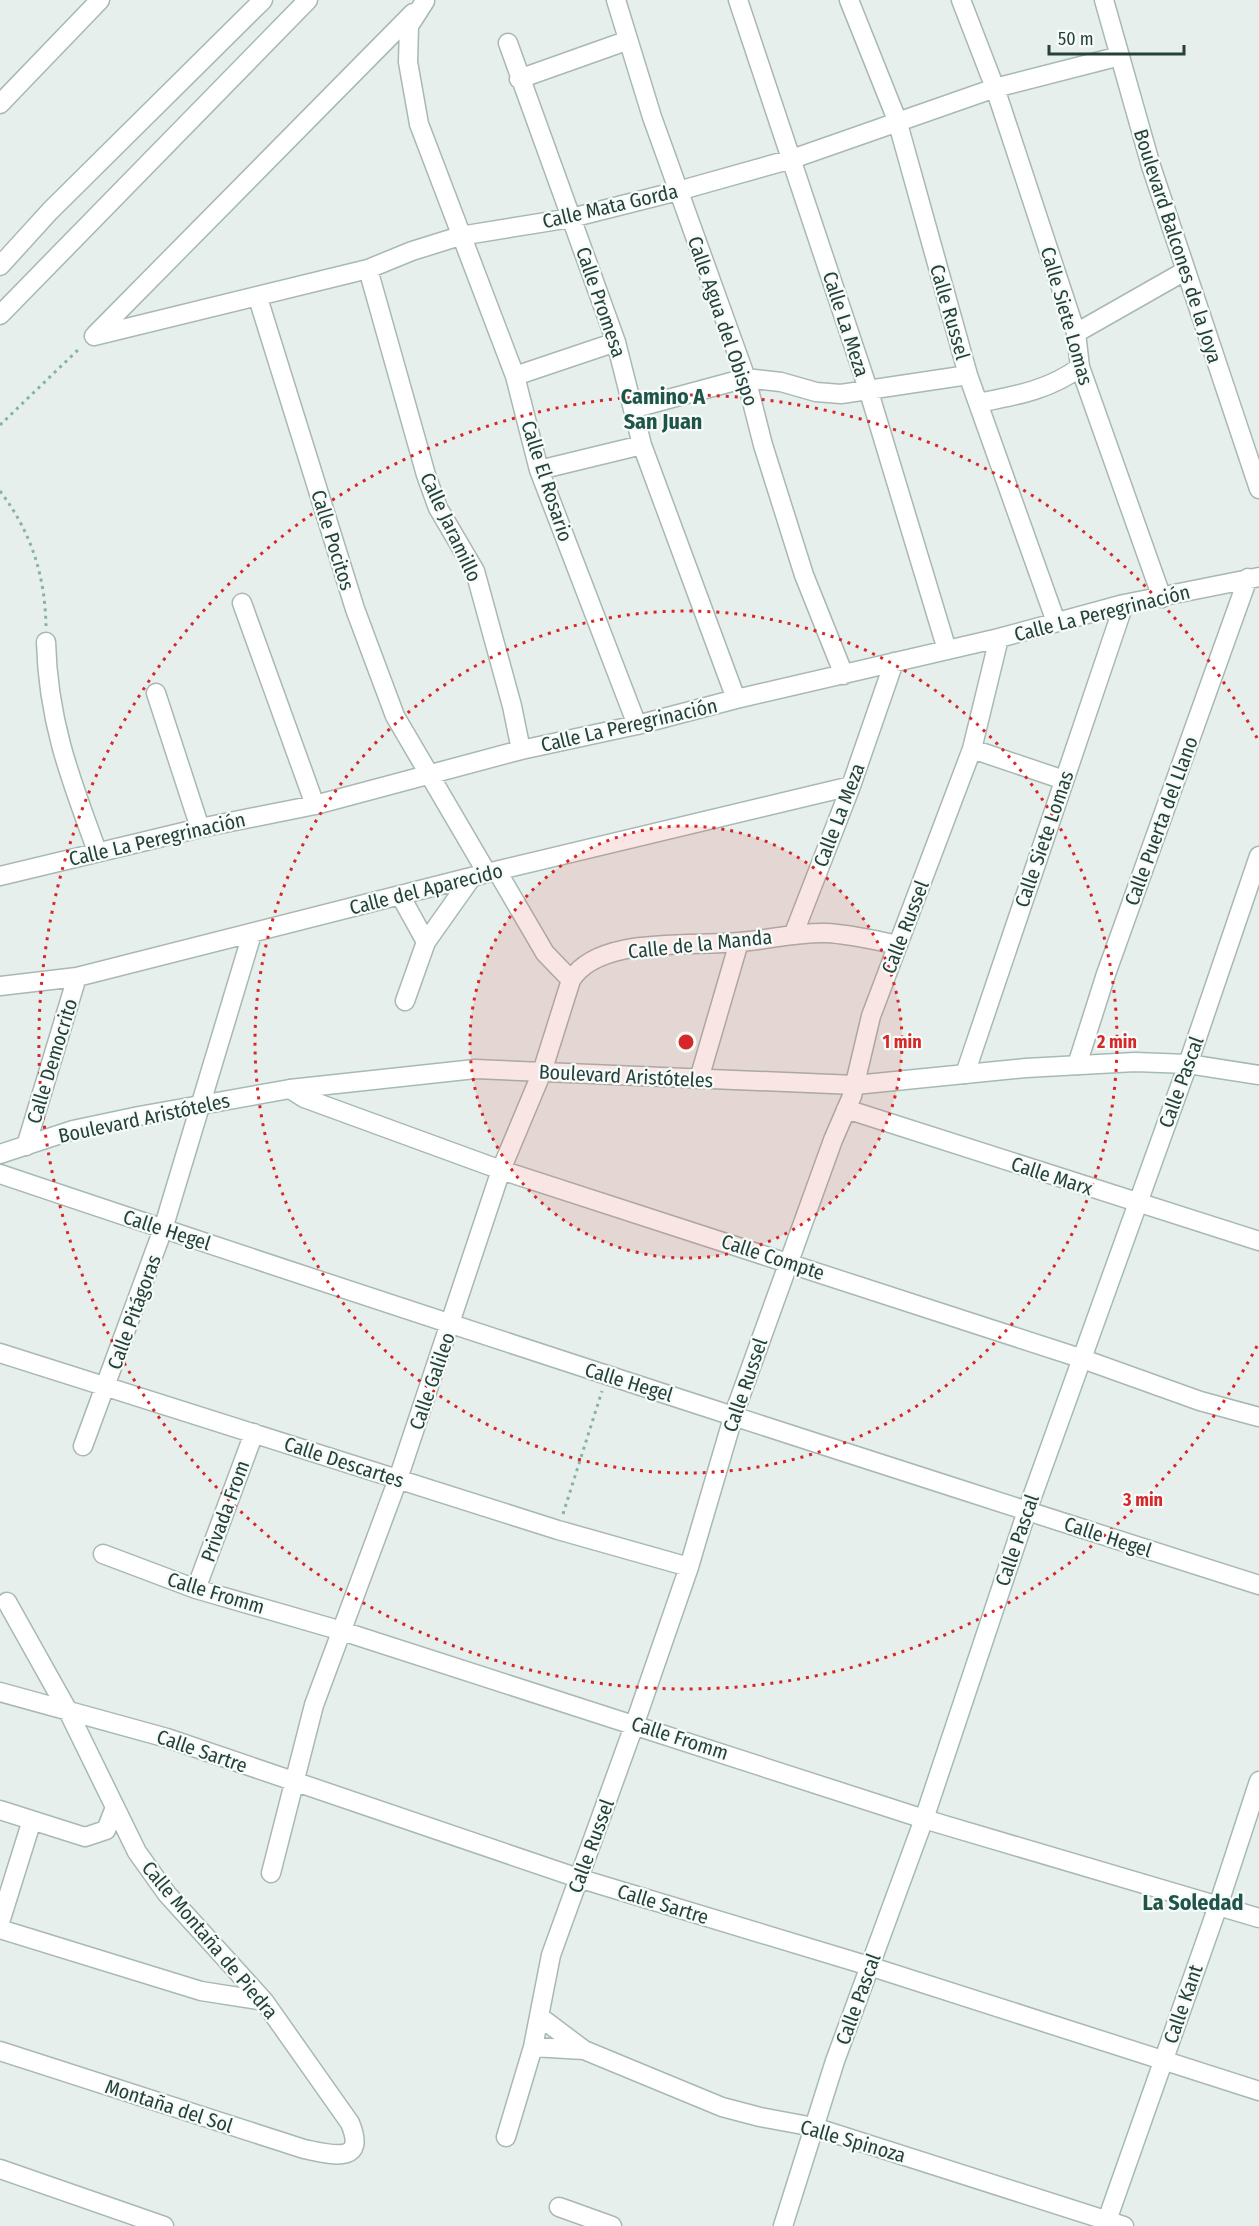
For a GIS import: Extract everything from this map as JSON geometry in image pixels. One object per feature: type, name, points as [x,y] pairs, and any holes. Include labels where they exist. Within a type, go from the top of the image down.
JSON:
[{"type":"street","points":[[0,104],[100,0]]},
{"type":"street","points":[[0,266],[50,211],[263,0]]},
{"type":"street","points":[[0,315],[308,0]]},
{"type":"street","points":[[94,336],[388,35],[427,0]]},
{"type":"street","name":"Calle El Rosario","points":[[427,0],[409,26],[408,62],[418,124],[515,376],[539,470],[637,725]]},
{"type":"street","name":"Calle Agua del Obispo","points":[[616,0],[627,41],[678,190],[746,378],[762,445],[804,575],[844,675]]},
{"type":"street","name":"Calle La Meza","points":[[738,0],[869,392],[947,650]]},
{"type":"street","name":"Calle Siete Lomas","points":[[961,0],[995,88],[1076,333],[1080,368],[1162,597]]},
{"type":"street","name":"Boulevard Balcones de la Joya","points":[[1104,0],[1151,166],[1259,489]]},
{"type":"street","name":"Calle Russel","points":[[852,1],[897,120],[968,375],[1056,622]]},
{"type":"street","points":[[519,79],[627,41]]},
{"type":"street","name":"Calle Promesa","points":[[508,43],[519,79],[616,342],[635,408],[642,445],[736,699]]},
{"type":"street","name":"Calle Mata Gorda","points":[[94,336],[198,309],[258,298],[368,269],[412,251],[460,236],[571,218],[792,159],[897,120],[995,88],[1120,56]]},
{"type":"street","name":"Calle Jaramillo","points":[[368,269],[430,486],[438,508],[475,571],[512,706],[521,750]]},
{"type":"street","points":[[1076,333],[1185,271]]},
{"type":"street","name":"Calle Pocitos","points":[[258,298],[369,650],[395,716],[429,773]]},
{"type":"street","points":[[515,376],[616,342]]},
{"type":"street","points":[[978,403],[1020,395],[1048,386],[1080,368]]},
{"type":"street","points":[[635,408],[746,378],[781,381],[816,392],[841,394],[869,392],[968,375]]},
{"type":"street","points":[[539,470],[642,445]]},
{"type":"street","name":"Calle La Peregrinación","points":[[0,876],[200,828],[315,806],[429,773],[521,750],[637,725],[736,699],[999,638],[1124,604],[1253,578]]},
{"type":"street","name":"Calle Puerta del Llano","points":[[1077,1065],[1106,974],[1253,578]]},
{"type":"street","points":[[243,603],[315,806]]},
{"type":"street","name":"Calle Siete Lomas","points":[[965,1074],[1124,604]]},
{"type":"street","name":"Calle Russel","points":[[506,2137],[533,2047],[551,1955],[689,1567],[734,1414],[855,1085],[871,1016],[972,749],[999,638]]},
{"type":"street","points":[[46,642],[47,679],[53,720],[64,760],[97,851]]},
{"type":"street","name":"Calle La Meza","points":[[794,933],[851,786],[894,662]]},
{"type":"street","points":[[156,693],[200,828]]},
{"type":"street","points":[[972,749],[1064,780]]},
{"type":"street","points":[[429,773],[486,874],[545,952],[570,980]]},
{"type":"street","name":"Calle del Aparecido","points":[[0,986],[77,977],[400,895],[851,786]]},
{"type":"street","name":"Calle Pascal","points":[[783,2226],[869,1966],[924,1819],[1080,1358],[1188,1064],[1259,856]]},
{"type":"street","points":[[405,1001],[426,942],[486,874]]},
{"type":"street","points":[[400,895],[426,942]]},
{"type":"street","name":"Calle de la Manda","points":[[570,980],[578,969],[590,961],[642,946],[667,943],[739,942],[794,933],[829,933],[898,945]]},
{"type":"street","name":"Calle Pitágoras","points":[[83,1446],[163,1229],[252,934]]},
{"type":"street","points":[[699,1079],[739,942]]},
{"type":"street","name":"Calle Democrito","points":[[26,1146],[77,977]]},
{"type":"street","name":"Calle Galileo","points":[[271,1873],[314,1705],[398,1479],[452,1323],[501,1170],[542,1072],[570,980]]},
{"type":"street","name":"Boulevard Aristóteles","points":[[0,1154],[73,1130],[290,1089],[475,1069],[855,1085],[965,1074],[1135,1062],[1188,1064],[1259,1075]]},
{"type":"street","name":"Calle Compte","points":[[290,1089],[304,1098],[501,1170],[1080,1358],[1200,1401],[1259,1417]]},
{"type":"street","name":"Calle Marx","points":[[846,1109],[1259,1241]]},
{"type":"street","name":"Calle Hegel","points":[[0,1174],[607,1376],[734,1414],[1259,1585]]},
{"type":"street","name":"Calle Descartes","points":[[0,1353],[558,1530],[689,1567]]},
{"type":"street","name":"Privada From","points":[[196,1589],[254,1433]]},
{"type":"street","name":"Calle Fromm","points":[[103,1554],[196,1589],[342,1631],[924,1819],[1259,1918]]},
{"type":"street","name":"Calle Montaña de Piedra","points":[[7,1602],[68,1711],[114,1810],[137,1852],[167,1894],[264,2001],[350,2123],[355,2134],[355,2145],[351,2152],[340,2156]]},
{"type":"street","name":"Calle Sartre","points":[[0,1692],[167,1738],[578,1878],[869,1966],[1259,2091]]},
{"type":"street","name":"Calle Kant","points":[[1112,2224],[1163,2062],[1259,1781]]},
{"type":"street","points":[[0,1810],[86,1836],[106,1830],[114,1810]]},
{"type":"street","points":[[0,1922],[32,1820]]},
{"type":"street","points":[[0,1929],[201,1991],[264,2001]]},
{"type":"street","name":"Calle Spinoza","points":[[540,2017],[584,2050],[722,2107],[814,2127],[1112,2224]]},
{"type":"street","name":"Calle Spinoza","points":[[533,2047],[584,2050]]},
{"type":"street","name":"Montaña del Sol","points":[[0,2051],[303,2149],[340,2156]]},
{"type":"street","points":[[0,2169],[164,2226]]},
{"type":"street","points":[[559,2207],[612,2226]]},
{"type":"path","points":[[0,426],[94,336]]},
{"type":"path","points":[[0,491],[21,518],[36,561],[46,602],[46,642]]},
{"type":"path","points":[[558,1530],[607,1376]]},
{"type":"district","name":"Camino A San Juan","points":[[663,408]]},
{"type":"district","name":"La Soledad","points":[[1193,1902]]}]
